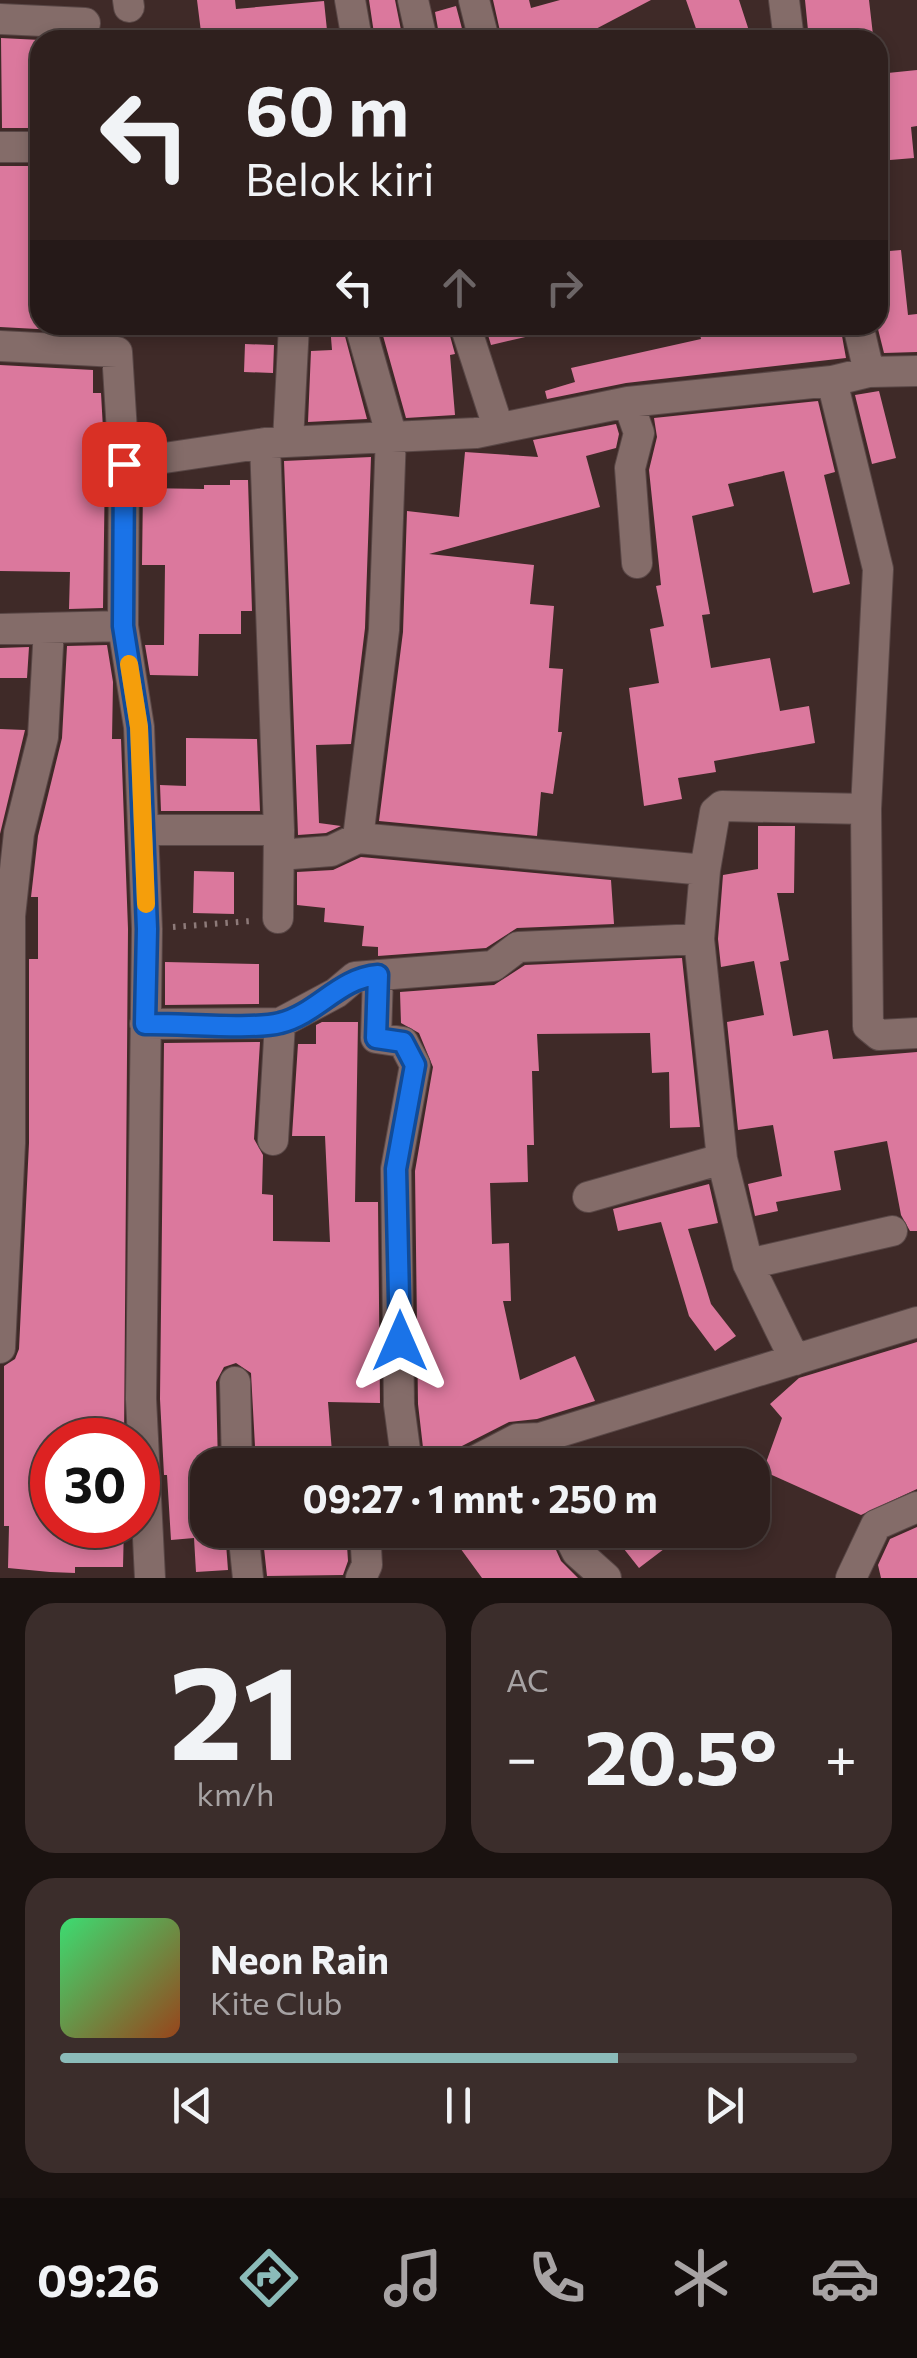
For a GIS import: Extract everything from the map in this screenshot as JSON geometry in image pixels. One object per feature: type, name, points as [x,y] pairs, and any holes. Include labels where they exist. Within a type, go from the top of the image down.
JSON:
[{"type":"street","points":[[350,0],[355,30]]},
{"type":"street","points":[[413,0],[420,30]]},
{"type":"street","points":[[474,0],[482,30]]},
{"type":"street","points":[[784,0],[787,30]]},
{"type":"street","points":[[0,19],[86,23]]},
{"type":"street","points":[[0,147],[30,147]]},
{"type":"street","points":[[278,918],[276,442],[292,335]]},
{"type":"street","points":[[358,838],[384,630],[391,434],[363,335]]},
{"type":"street","points":[[468,335],[498,427]]},
{"type":"street","points":[[860,335],[869,372]]},
{"type":"street","points":[[0,346],[117,338],[124,464],[123,626],[139,727],[147,929],[141,1399],[150,1578]]},
{"type":"street","points":[[124,464],[276,442],[476,433],[628,402],[832,381],[869,372],[917,371]]},
{"type":"street","points":[[832,381],[878,569],[866,809],[868,1026],[879,1035],[917,1033]]},
{"type":"street","points":[[628,402],[639,433],[630,468],[638,563]]},
{"type":"street","points":[[0,629],[123,626]]},
{"type":"street","points":[[0,1348],[10,1143],[10,916],[18,833],[42,737],[50,628]]},
{"type":"street","points":[[794,1360],[748,1264],[722,1159],[700,939],[704,870],[715,812],[722,806],[866,809]]},
{"type":"street","points":[[143,830],[279,842],[331,851],[358,838],[704,870]]},
{"type":"street","points":[[145,1024],[280,1023],[336,993],[355,976],[492,966],[518,946],[700,939]]},
{"type":"street","points":[[378,975],[376,1038],[403,1042],[415,1065],[396,1169],[399,1404],[395,1448]]},
{"type":"street","points":[[273,1140],[280,1023]]},
{"type":"street","points":[[588,1197],[722,1159]]},
{"type":"street","points":[[748,1264],[892,1231]]},
{"type":"street","points":[[544,1448],[794,1360],[917,1322]]},
{"type":"street","points":[[235,1382],[237,1448]]},
{"type":"street","points":[[399,1404],[405,1448]]},
{"type":"street","points":[[500,1448],[517,1439],[525,1448]]},
{"type":"street","points":[[851,1578],[876,1525],[917,1507]]},
{"type":"street","points":[[245,1548],[248,1578]]},
{"type":"street","points":[[361,1578],[368,1565],[367,1548]]},
{"type":"street","points":[[574,1548],[606,1578]]},
{"type":"path","points":[[147,929],[278,918]]},
{"type":"building","points":[[197,0],[235,0],[236,9],[324,1],[327,30],[201,30]]},
{"type":"building","points":[[369,0],[395,0],[401,30],[374,30]]},
{"type":"building","points":[[493,0],[529,0],[531,8],[560,0],[651,0],[594,30],[500,30]]},
{"type":"building","points":[[686,0],[739,0],[749,30],[696,30]]},
{"type":"building","points":[[805,0],[869,0],[872,30],[808,30]]},
{"type":"building","points":[[456,6],[462,30],[438,30],[435,12]]},
{"type":"building","points":[[1,38],[30,39],[30,128],[2,128]]},
{"type":"building","points":[[917,70],[917,126],[911,127],[914,158],[888,160],[888,73]]},
{"type":"building","points":[[0,166],[30,166],[30,329],[0,327]]},
{"type":"building","points":[[901,250],[908,315],[917,314],[917,352],[884,353],[880,335],[888,335],[888,251]]},
{"type":"building","points":[[331,335],[345,335],[367,419],[308,422],[311,351],[332,350]]},
{"type":"building","points":[[383,335],[450,335],[455,354],[450,355],[455,415],[406,418]]},
{"type":"building","points":[[488,335],[534,335],[491,345]]},
{"type":"building","points":[[700,335],[842,335],[846,358],[626,383],[547,399],[545,391],[575,382],[571,368],[701,339]]},
{"type":"building","points":[[245,344],[274,345],[273,373],[244,372]]},
{"type":"building","points":[[0,365],[93,370],[93,393],[101,393],[105,465],[103,608],[69,609],[70,572],[0,571]]},
{"type":"building","points":[[879,391],[896,458],[872,464],[855,395]]},
{"type":"building","points":[[818,401],[835,472],[824,475],[850,584],[813,593],[784,471],[728,484],[734,506],[692,516],[710,614],[702,615],[711,668],[770,658],[780,711],[809,706],[815,743],[714,761],[716,772],[678,778],[682,799],[644,806],[629,688],[659,683],[650,629],[664,626],[656,586],[661,585],[649,470],[657,437],[654,418]]},
{"type":"building","points":[[616,424],[616,448],[586,456],[600,507],[429,554],[534,565],[530,604],[554,606],[549,668],[563,669],[558,732],[562,732],[553,794],[541,792],[537,836],[379,821],[403,632],[407,511],[459,517],[465,452],[538,457],[533,440]]},
{"type":"building","points":[[371,457],[365,628],[351,744],[316,745],[319,823],[341,826],[326,833],[298,835],[284,461]]},
{"type":"building","points":[[230,480],[248,480],[252,611],[241,611],[241,634],[199,634],[198,676],[150,675],[145,645],[164,645],[165,565],[142,565],[143,488],[204,489],[204,485],[230,485]]},
{"type":"building","points":[[107,645],[113,682],[112,739],[121,739],[128,929],[124,1418],[30,1418],[30,1548],[123,1548],[123,1567],[75,1567],[75,1573],[8,1568],[9,1526],[4,1526],[4,1366],[15,1359],[19,1349],[29,1143],[29,959],[38,959],[38,897],[31,897],[38,836],[62,738],[67,646]]},
{"type":"building","points":[[29,647],[27,678],[0,678],[0,648]]},
{"type":"building","points":[[0,729],[25,730],[0,834]]},
{"type":"building","points":[[186,738],[257,739],[260,811],[161,811],[160,785],[186,786]]},
{"type":"building","points":[[758,826],[795,826],[794,893],[777,893],[789,960],[780,962],[793,1036],[828,1030],[833,1059],[917,1052],[917,1231],[910,1231],[901,1215],[887,1141],[834,1151],[841,1190],[776,1202],[778,1211],[755,1216],[748,1184],[782,1176],[773,1125],[738,1130],[727,1022],[764,1015],[754,961],[721,967],[718,939],[723,875],[758,869]]},
{"type":"building","points":[[361,857],[611,880],[614,924],[517,928],[486,948],[378,956],[378,947],[362,946],[364,926],[324,922],[325,908],[297,905],[297,872],[333,870]]},
{"type":"building","points":[[194,871],[234,872],[234,914],[193,913]]},
{"type":"building","points":[[682,958],[700,1127],[670,1128],[669,1072],[652,1073],[650,1033],[537,1034],[539,1071],[532,1071],[534,1145],[527,1145],[528,1182],[490,1183],[492,1244],[509,1243],[511,1301],[503,1301],[520,1380],[575,1356],[595,1401],[537,1419],[509,1422],[458,1448],[423,1448],[418,1404],[415,1171],[433,1067],[419,1033],[401,1023],[400,992],[494,985],[525,965]]},
{"type":"building","points":[[165,962],[259,964],[259,1004],[165,1005]]},
{"type":"building","points":[[358,1022],[355,1202],[378,1202],[380,1403],[328,1402],[332,1448],[255,1448],[251,1373],[236,1363],[224,1367],[216,1382],[218,1448],[190,1448],[190,1538],[171,1540],[160,1399],[164,1043],[260,1042],[254,1139],[263,1155],[262,1194],[273,1195],[273,1241],[330,1242],[325,1136],[292,1136],[298,1044],[316,1044],[316,1025]]},
{"type":"building","points":[[709,1184],[718,1223],[688,1229],[711,1304],[736,1336],[715,1351],[689,1316],[661,1222],[618,1231],[613,1209]]},
{"type":"building","points":[[917,1342],[917,1489],[861,1515],[770,1474],[770,1451],[782,1418],[770,1404],[799,1378]]},
{"type":"building","points":[[917,1527],[917,1578],[881,1578],[878,1565],[890,1539]]},
{"type":"building","points":[[195,1548],[226,1548],[228,1570],[196,1572]]},
{"type":"building","points":[[264,1548],[347,1548],[343,1575],[267,1576]]},
{"type":"building","points":[[460,1548],[555,1548],[561,1561],[578,1578],[482,1578]]},
{"type":"building","points":[[623,1548],[665,1548],[639,1568]]},
{"type":"slow traffic","points":[[129,664],[139,727],[146,904]]},
{"type":"route","points":[[124,464],[123,626],[139,727],[147,929],[145,1024],[280,1023],[336,993],[355,976],[378,975],[376,1038],[403,1042],[415,1065],[396,1169],[400,1341]]}]
